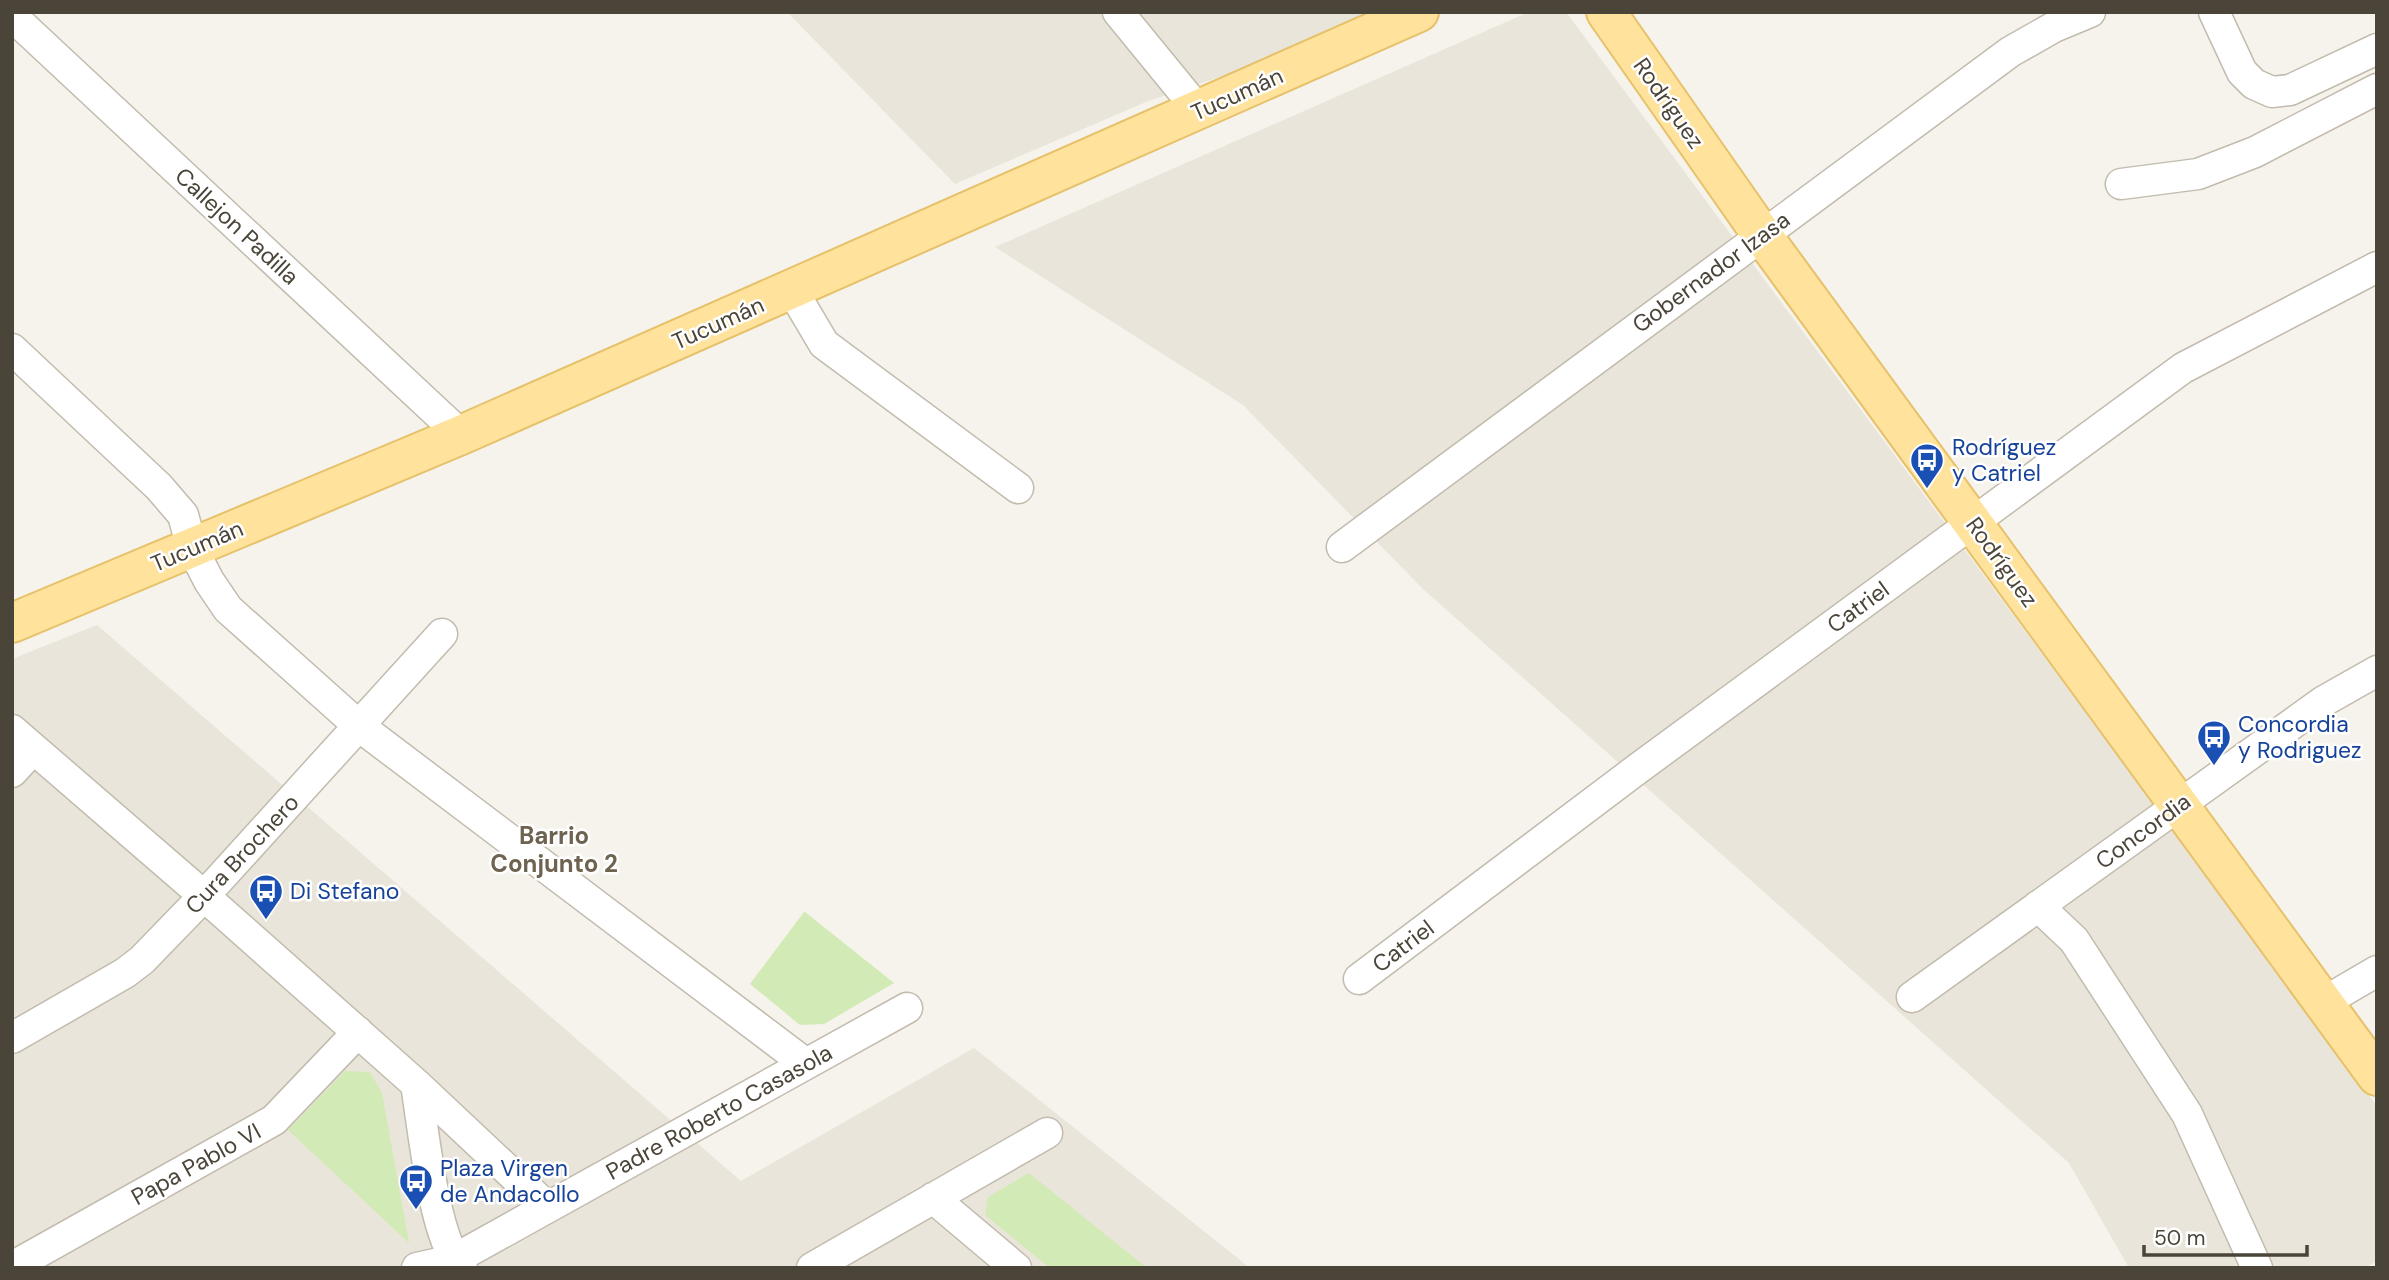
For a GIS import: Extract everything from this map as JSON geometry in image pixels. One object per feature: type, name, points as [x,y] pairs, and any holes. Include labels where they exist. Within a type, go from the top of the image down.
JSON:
[{"type":"main road","name":"Tucumán","points":[[12,623],[461,435],[1419,12]]},
{"type":"main road","name":"Rodríguez","points":[[1606,12],[1762,235],[2377,1076]]},
{"type":"street","points":[[1118,12],[1199,111]]},
{"type":"street","name":"Gobernador Izasa","points":[[1342,547],[2010,52],[2054,27],[2090,12]]},
{"type":"street","points":[[2214,12],[2242,72],[2254,84],[2272,92],[2290,90],[2377,49]]},
{"type":"street","name":"Callejon Padilla","points":[[12,16],[461,435]]},
{"type":"street","points":[[2121,184],[2198,174],[2255,152],[2377,89]]},
{"type":"street","name":"Catriel","points":[[1359,979],[1636,770],[2183,368],[2377,267]]},
{"type":"street","points":[[792,290],[824,345],[1018,488]]},
{"type":"street","points":[[12,349],[159,487],[183,515],[192,548],[209,582],[228,609],[359,726],[806,1064]]},
{"type":"street","name":"Cura Brochero","points":[[12,1038],[125,974],[142,960],[204,896],[442,634]]},
{"type":"street","name":"Concordia","points":[[1912,997],[2324,701],[2377,671]]},
{"type":"street","points":[[12,772],[22,739],[358,1032],[547,1207]]},
{"type":"street","points":[[2038,906],[2074,940],[2188,1114],[2257,1268]]},
{"type":"street","points":[[2324,1002],[2377,971]]},
{"type":"street","name":"Padre Roberto Casasola","points":[[417,1268],[458,1264],[547,1207],[907,1008]]},
{"type":"street","name":"Papa Pablo VI","points":[[12,1267],[274,1121],[358,1032]]},
{"type":"street","points":[[416,1084],[440,1226],[458,1264]]},
{"type":"street","points":[[812,1268],[1047,1133]]},
{"type":"street","points":[[933,1198],[1016,1268]]},
{"type":"shaded area","points":[[787,12],[1370,12],[1237,71],[1146,102],[955,184]]},
{"type":"shaded area","points":[[1529,12],[1566,12],[2377,1106],[2377,1261],[2364,1268],[2129,1268],[2069,1163],[1423,589],[1243,405],[995,247]]},
{"type":"shaded area","points":[[97,625],[741,1181],[974,1048],[1250,1268],[12,1268],[12,659]]},
{"type":"green space","points":[[804,912],[894,983],[824,1024],[800,1025],[750,984]]},
{"type":"green space","points":[[345,1071],[370,1072],[382,1093],[409,1243],[288,1130]]},
{"type":"green space","points":[[1029,1173],[1147,1268],[1050,1268],[985,1215],[988,1197]]},
{"type":"place","name":"Rodríguez y Catriel","points":[[1927,490]]},
{"type":"place","name":"Concordia y Rodriguez","points":[[2214,767]]},
{"type":"place","name":"Di Stefano","points":[[266,921]]},
{"type":"place","name":"Plaza Virgen de Andacollo","points":[[416,1211]]},
{"type":"district","name":"Barrio Conjunto 2","points":[[554,849]]}]
